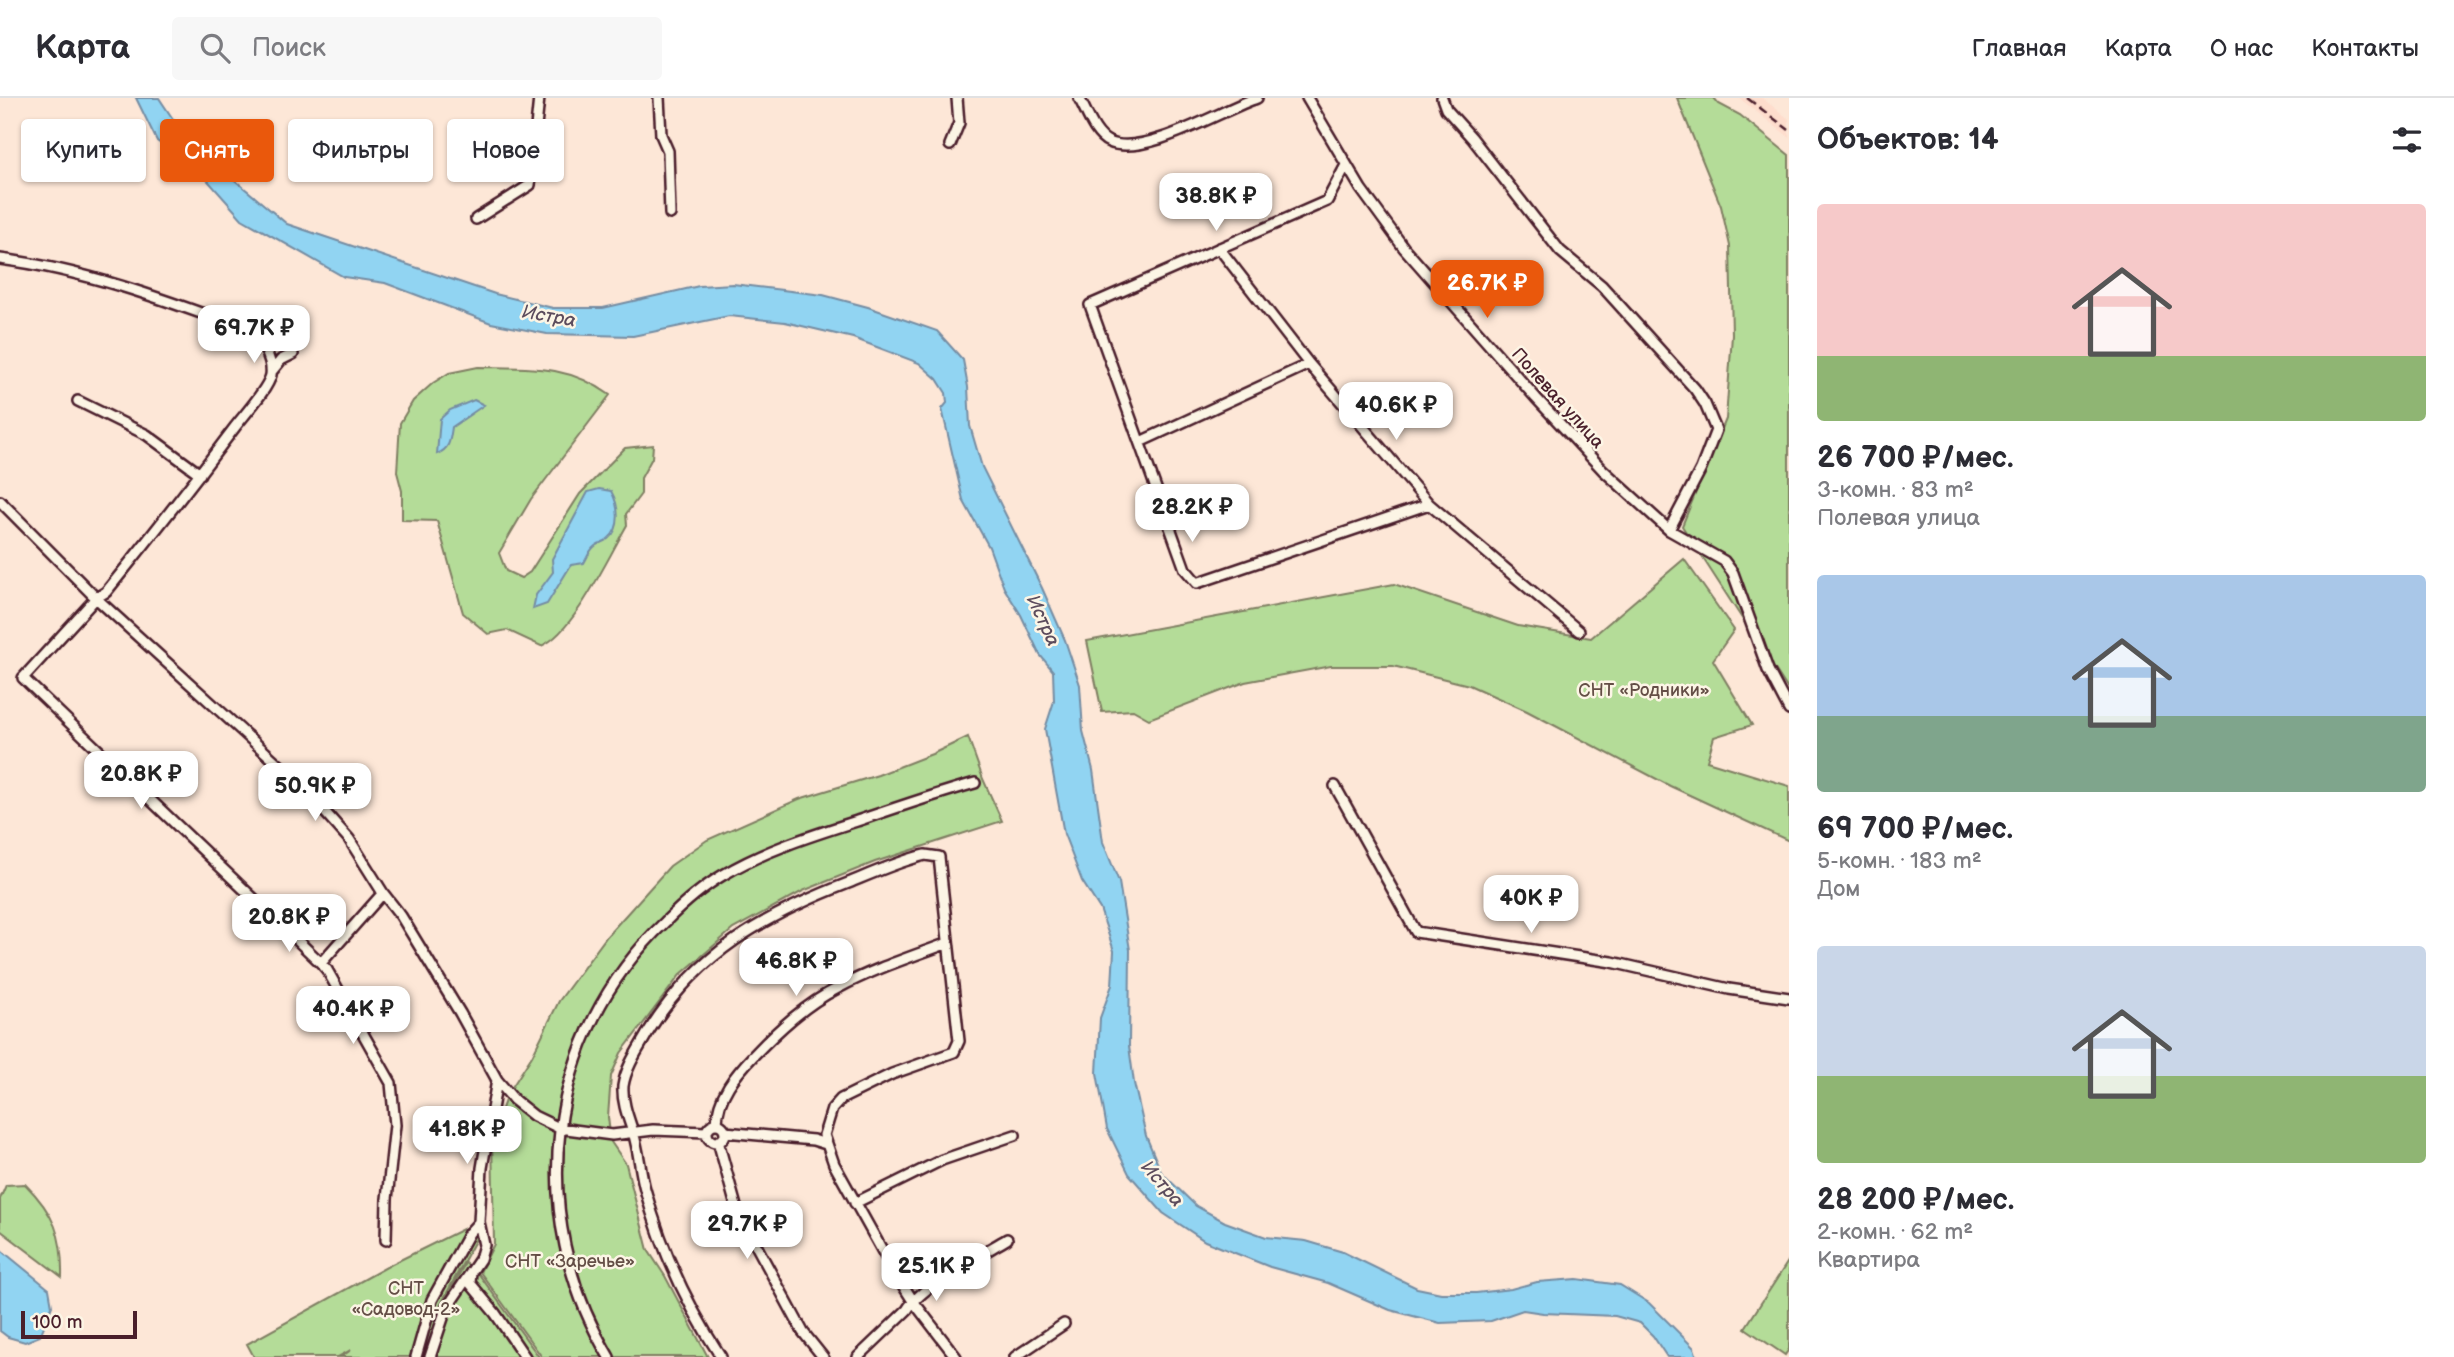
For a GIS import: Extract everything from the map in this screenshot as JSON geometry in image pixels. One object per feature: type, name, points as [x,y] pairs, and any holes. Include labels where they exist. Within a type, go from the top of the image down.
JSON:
[{"type":"street","points":[[475,219],[530,185],[539,98]]},
{"type":"street","points":[[659,98],[661,135],[668,151],[670,214]]},
{"type":"street","points":[[950,145],[959,123],[957,98]]},
{"type":"street","points":[[1079,98],[1097,131],[1109,142],[1127,145],[1190,129],[1257,98]]},
{"type":"street","name":"Полевая улица","points":[[1307,98],[1346,165],[1404,248],[1499,357],[1603,470],[1674,533],[1724,561],[1733,573],[1768,670],[1789,710]]},
{"type":"street","points":[[1442,98],[1446,109],[1472,138],[1560,251],[1602,286],[1695,389],[1705,404],[1716,430],[1674,533]]},
{"type":"street","points":[[1346,165],[1327,201],[1090,305],[1185,569],[1197,583],[1429,504]]},
{"type":"street","points":[[1219,248],[1309,364],[1429,504],[1579,631]]},
{"type":"street","points":[[0,259],[137,291],[253,332],[263,343],[272,371]]},
{"type":"street","points":[[293,354],[281,360],[272,371],[254,402],[200,474],[106,592],[96,598],[23,678],[327,970],[391,1083],[395,1125],[386,1210],[386,1240]]},
{"type":"street","points":[[1140,442],[1309,364]]},
{"type":"street","points":[[78,401],[147,435],[200,474]]},
{"type":"street","points":[[0,501],[96,598],[299,783],[349,839],[401,916],[460,1013],[496,1080],[525,1110],[559,1128],[612,1135],[632,1131],[707,1132]]},
{"type":"street","points":[[609,1357],[579,1296],[567,1257],[557,1192],[559,1128],[571,1075],[584,1037],[624,966],[652,934],[692,896],[751,860],[812,835],[975,783]]},
{"type":"street","points":[[1335,786],[1416,932],[1612,962],[1729,989],[1789,998]]},
{"type":"street","points":[[721,1357],[689,1304],[661,1243],[644,1187],[628,1121],[623,1086],[635,1052],[661,1011],[677,992],[710,959],[741,934],[812,897],[925,855],[939,857],[959,1041],[954,1052],[891,1074],[841,1099],[832,1109],[824,1135],[855,1203],[913,1301],[956,1357]]},
{"type":"street","points":[[321,963],[383,893]]},
{"type":"street","points":[[717,1124],[720,1104],[729,1083],[780,1028],[836,989],[871,972],[948,943]]},
{"type":"street","points":[[430,1357],[446,1309],[480,1259],[484,1245],[479,1222],[482,1168],[496,1080]]},
{"type":"street","points":[[707,1132],[711,1125],[717,1124],[724,1132]]},
{"type":"street","points":[[707,1132],[710,1140],[718,1141]]},
{"type":"street","points":[[724,1132],[813,1140],[826,1144]]},
{"type":"street","points":[[724,1132],[718,1141],[737,1210],[803,1332],[823,1357]]},
{"type":"street","points":[[855,1203],[942,1160],[1015,1135]]},
{"type":"street","points":[[416,1357],[432,1300],[469,1233],[479,1222]]},
{"type":"street","points":[[858,1357],[913,1301],[958,1268],[1007,1238]]},
{"type":"street","points":[[471,1271],[470,1283],[495,1313],[525,1357]]},
{"type":"street","points":[[1015,1357],[1063,1324]]},
{"type":"shaded area","points":[[1739,98],[1762,98],[1789,119],[1789,137]]},
{"type":"green space","points":[[1677,98],[1714,98],[1719,104],[1740,115],[1789,155],[1789,691],[1682,526],[1726,419],[1732,335],[1730,246],[1721,206]]},
{"type":"green space","points":[[478,367],[531,368],[563,373],[594,385],[610,395],[531,499],[499,553],[506,571],[521,578],[530,572],[580,494],[625,448],[653,445],[652,458],[641,478],[641,494],[626,514],[627,525],[600,574],[578,611],[553,639],[541,646],[507,630],[488,634],[463,613],[437,521],[402,520],[402,491],[397,472],[400,423],[413,401],[433,383],[449,373]]},
{"type":"green space","name":"СНТ «Родники»","points":[[1684,559],[1734,630],[1713,660],[1752,725],[1714,737],[1707,761],[1789,786],[1789,841],[1670,786],[1527,711],[1469,685],[1393,666],[1331,666],[1245,682],[1149,719],[1133,710],[1102,712],[1087,641],[1394,584],[1518,626],[1591,638]]},
{"type":"green space","name":"СНТ «Заречье»","points":[[968,737],[1002,821],[875,862],[803,891],[733,929],[680,975],[621,1053],[611,1076],[608,1117],[611,1142],[626,1164],[648,1250],[665,1276],[708,1357],[542,1357],[480,1272],[494,1244],[492,1136],[507,1095],[532,1056],[559,1001],[607,936],[670,866],[707,840],[799,799],[878,775]]},
{"type":"green space","points":[[25,1184],[43,1205],[55,1226],[61,1249],[62,1277],[0,1230],[0,1199],[6,1185]]},
{"type":"green space","name":"СНТ «Садовод-2»","points":[[467,1227],[477,1237],[441,1304],[425,1357],[341,1357],[351,1350],[338,1357],[254,1357],[247,1344],[392,1264]]},
{"type":"green space","points":[[1789,1260],[1789,1349],[1785,1355],[1745,1328]]},
{"type":"green space","points":[[465,1263],[478,1273],[539,1357],[427,1357],[443,1305]]},
{"type":"water","points":[[136,98],[159,98],[173,119],[160,119],[160,143]]},
{"type":"water","name":"Истра","points":[[209,182],[237,182],[287,224],[495,294],[553,308],[603,308],[699,286],[733,284],[823,295],[868,307],[937,331],[963,360],[968,387],[970,426],[982,467],[1042,588],[1065,640],[1080,685],[1083,731],[1093,770],[1103,842],[1119,882],[1130,950],[1129,1046],[1134,1083],[1146,1136],[1161,1172],[1196,1206],[1225,1222],[1266,1237],[1306,1241],[1343,1252],[1417,1288],[1441,1293],[1476,1293],[1511,1289],[1537,1282],[1577,1279],[1620,1285],[1649,1303],[1694,1348],[1697,1357],[1667,1357],[1640,1323],[1615,1316],[1523,1310],[1491,1321],[1440,1323],[1390,1310],[1328,1283],[1270,1267],[1205,1241],[1163,1213],[1129,1174],[1107,1129],[1097,1073],[1100,1018],[1112,985],[1114,951],[1100,909],[1082,881],[1064,834],[1045,729],[1054,701],[1053,671],[1040,655],[1021,615],[1004,588],[989,547],[963,500],[942,409],[947,403],[946,393],[937,379],[919,363],[853,338],[785,322],[729,316],[633,336],[547,334],[491,323],[385,283],[344,277],[242,219]]},
{"type":"water","points":[[474,400],[484,405],[452,427],[447,447],[437,454],[440,419],[450,410]]},
{"type":"water","points":[[599,489],[611,491],[618,516],[616,529],[590,551],[584,563],[571,565],[547,604],[533,609],[536,595],[553,572],[552,559],[588,492]]},
{"type":"water","points":[[0,1249],[49,1289],[52,1306],[40,1336],[25,1342],[8,1337],[0,1331]]},
{"type":"railway","points":[[1747,98],[1789,130]]}]
